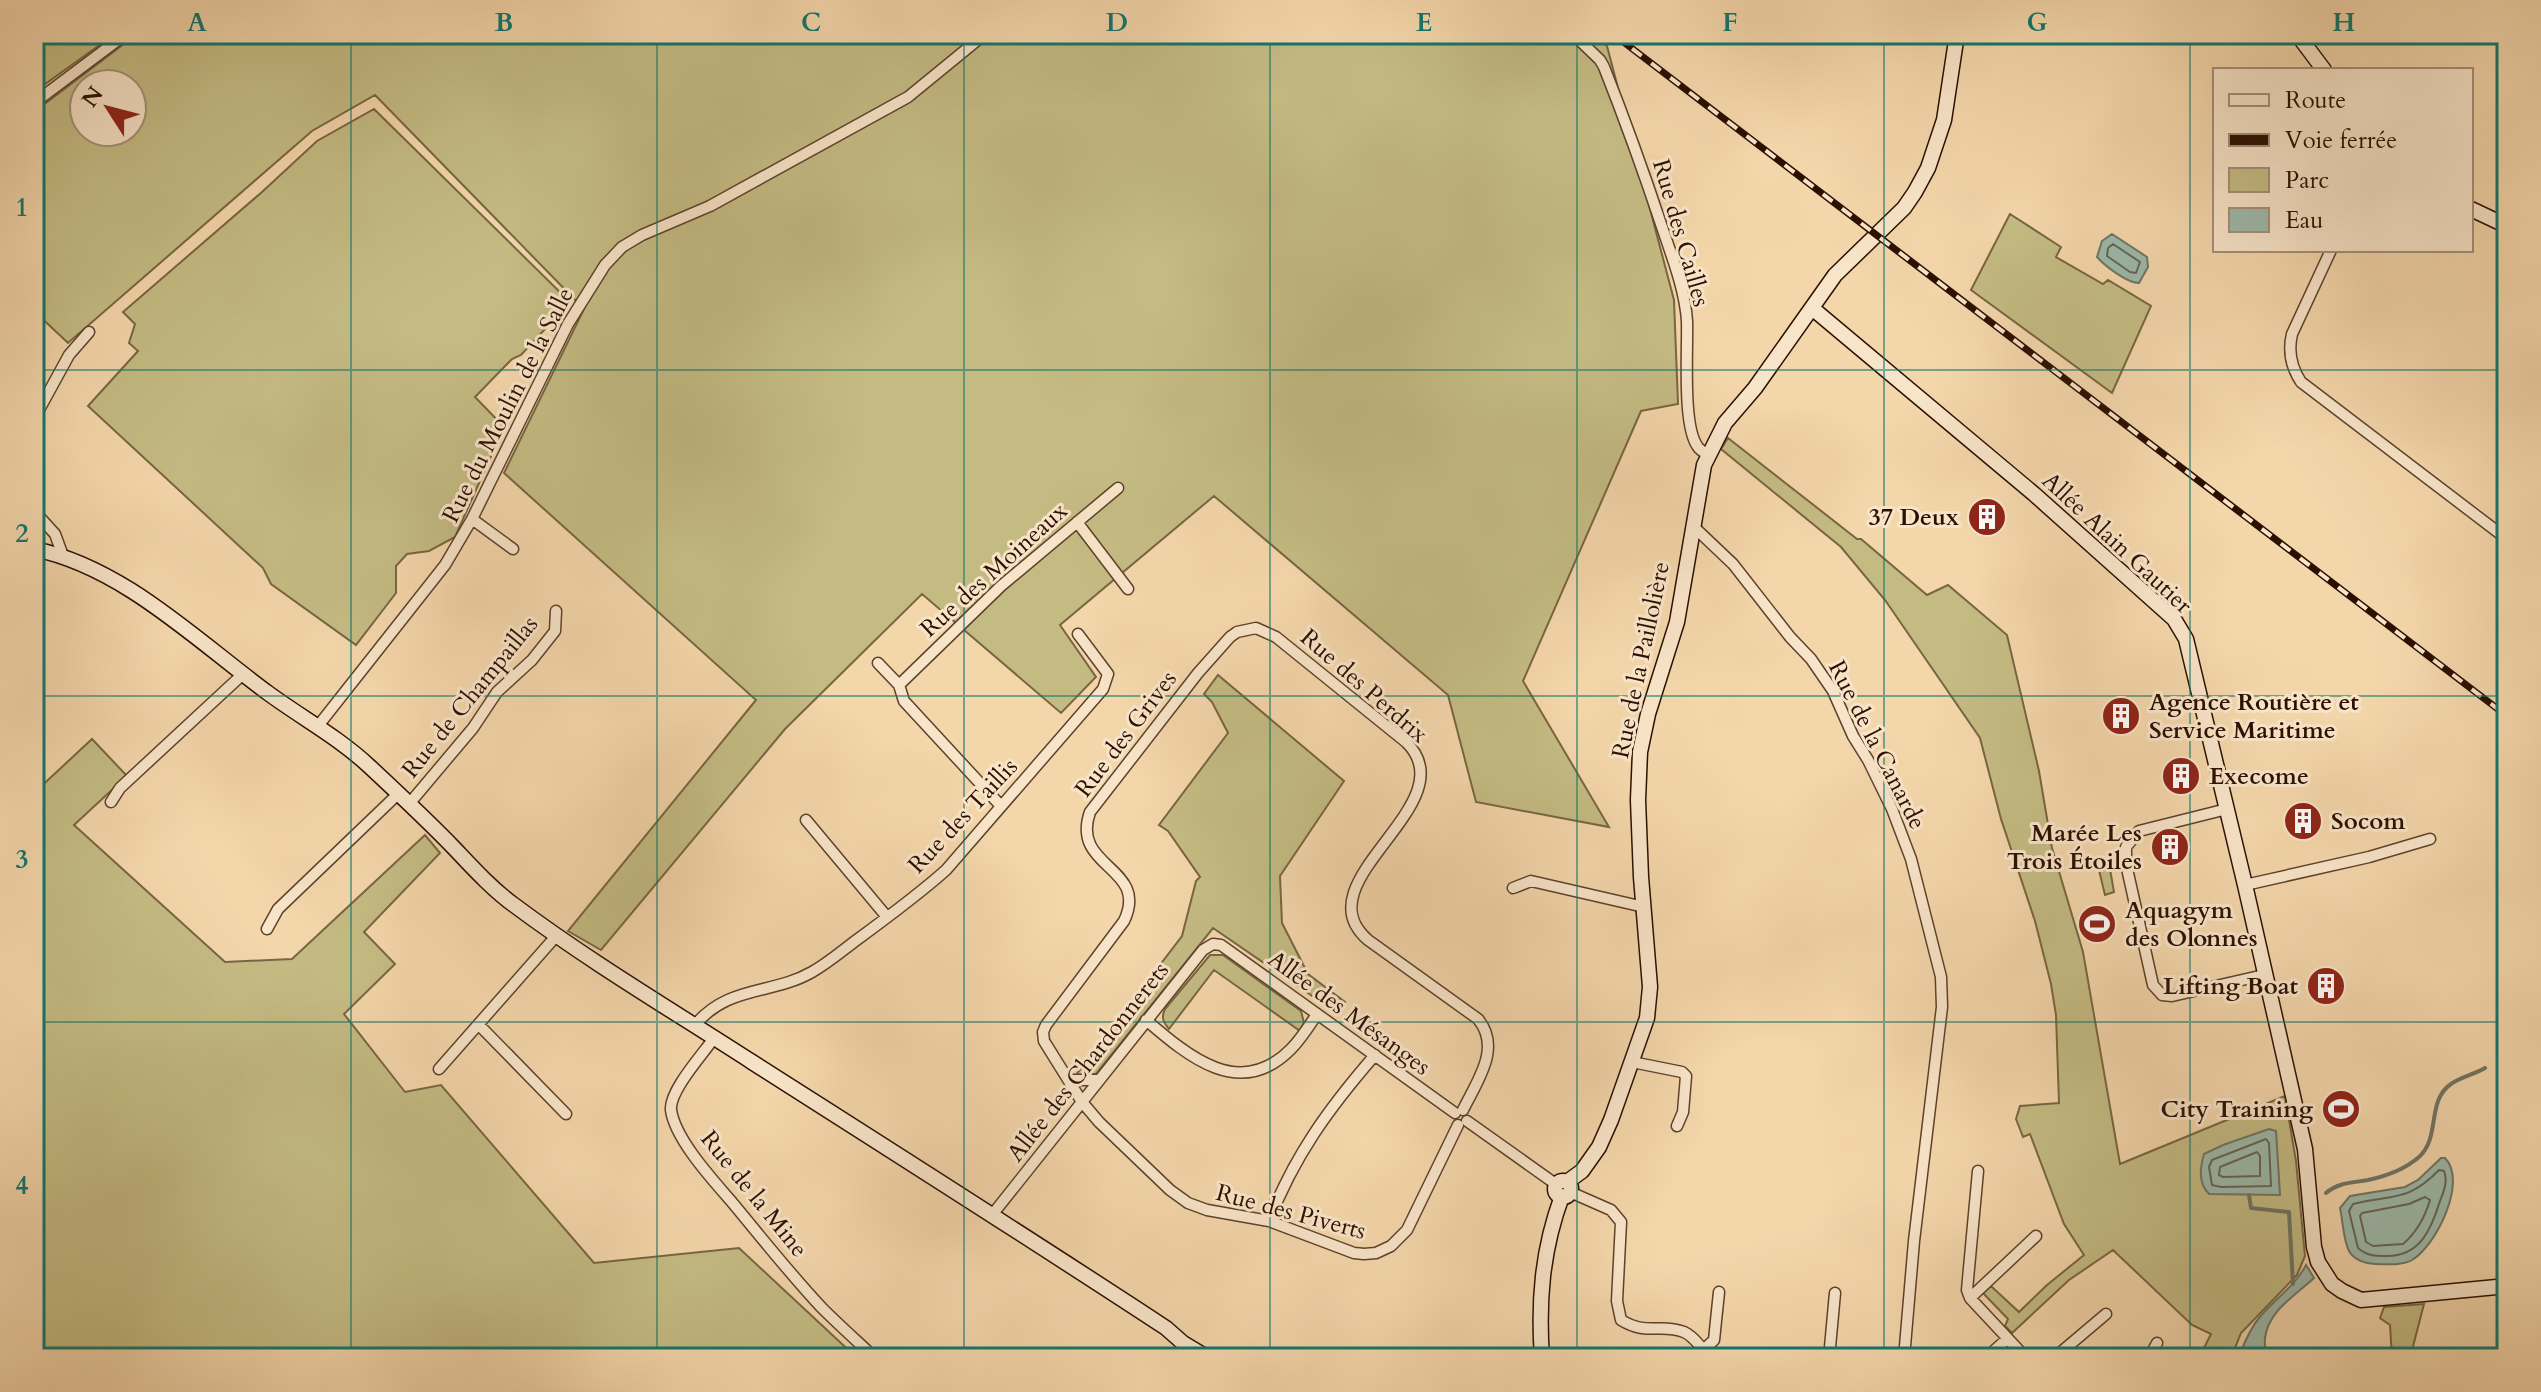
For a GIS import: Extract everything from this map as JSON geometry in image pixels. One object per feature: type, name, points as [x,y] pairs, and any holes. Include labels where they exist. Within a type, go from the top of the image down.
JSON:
[{"type":"street","points":[[34,103],[126,34]]},
{"type":"street","name":"Rue du Moulin de la Salle","points":[[318,726],[435,579],[472,519],[568,324],[605,265],[622,247],[642,235],[710,206],[908,97],[985,34]]},
{"type":"street","name":"Rue des Cailles","points":[[1573,34],[1600,60],[1652,196],[1684,301],[1687,321],[1686,386],[1693,433],[1697,446],[1708,455]]},
{"type":"street","name":"Rue de la Paillolière","points":[[1542,1358],[1540,1285],[1548,1236],[1564,1189],[1599,1147],[1645,1026],[1650,1003],[1639,829],[1640,752],[1648,714],[1677,622],[1700,480],[1708,455],[1725,423],[1755,388],[1835,275],[1904,208],[1928,168],[1944,120],[1957,34]]},
{"type":"street","points":[[2297,34],[2322,68]]},
{"type":"street","points":[[2473,210],[2507,226]]},
{"type":"street","points":[[2330,252],[2291,340],[2292,364],[2296,374],[2301,382],[2507,539]]},
{"type":"street","name":"Allée Alain Gautier","points":[[1812,308],[2034,494],[2174,619],[2186,639],[2305,1149],[2314,1247],[2318,1262],[2332,1284],[2349,1295],[2367,1301],[2507,1286]]},
{"type":"street","points":[[34,419],[69,355],[89,332]]},
{"type":"street","name":"Rue des Moineaux","points":[[899,685],[1001,586],[1118,488]]},
{"type":"street","points":[[34,511],[55,534],[63,556]]},
{"type":"street","points":[[472,519],[513,549]]},
{"type":"street","points":[[1077,522],[1128,589]]},
{"type":"street","name":"Rue de la Canarde","points":[[1693,526],[1733,564],[1811,659],[1833,691],[1892,809],[1911,859],[1933,944],[1941,977],[1942,1007],[1914,1241],[1904,1358]]},
{"type":"street","points":[[34,549],[63,556],[108,577],[318,726],[366,763],[487,882],[557,935],[1154,1320],[1208,1358]]},
{"type":"street","name":"Rue de Champaillas","points":[[267,929],[278,909],[404,799],[473,728],[497,692],[532,660],[555,631],[556,611]]},
{"type":"street","name":"Rue des Perdrix","points":[[1198,673],[1237,632],[1250,628],[1264,630],[1406,742],[1417,755],[1421,767],[1420,785],[1359,882],[1351,904],[1351,915],[1353,924],[1368,940],[1478,1019],[1485,1028],[1489,1037],[1489,1056],[1461,1117]]},
{"type":"street","name":"Rue des Taillis","points":[[695,1025],[721,1002],[811,973],[946,870],[1103,689],[1108,674],[1078,634]]},
{"type":"street","points":[[878,663],[899,685],[904,701],[1001,806]]},
{"type":"street","name":"Rue des Grives","points":[[1082,1102],[1044,1041],[1043,1032],[1124,921],[1130,905],[1126,885],[1094,854],[1085,826],[1096,802],[1198,673]]},
{"type":"street","points":[[111,802],[120,788],[243,674]]},
{"type":"street","points":[[2227,809],[2139,831],[2126,847],[2126,864],[2153,985],[2162,995],[2172,996],[2264,975]]},
{"type":"street","points":[[806,820],[887,917]]},
{"type":"street","points":[[2245,885],[2380,854],[2430,839]]},
{"type":"street","points":[[1513,888],[1531,881],[1644,907]]},
{"type":"street","points":[[439,1069],[557,935]]},
{"type":"street","name":"Allée des Chardonnerets","points":[[992,1215],[1203,950],[1213,944],[1221,945]]},
{"type":"street","name":"Allée des Mésanges","points":[[1221,945],[1564,1189],[1611,1210],[1621,1222],[1617,1301],[1621,1320],[1635,1329],[1681,1331],[1693,1337],[1698,1354]]},
{"type":"street","points":[[1146,1020],[1196,1060],[1216,1070],[1247,1072],[1275,1062],[1286,1054],[1317,1014]]},
{"type":"street","points":[[479,1025],[566,1114]]},
{"type":"street","name":"Rue de la Mine","points":[[714,1038],[680,1086],[671,1107],[675,1123],[712,1178],[788,1270],[823,1309],[875,1358]]},
{"type":"street","points":[[1269,1221],[1291,1171],[1323,1118],[1375,1055]]},
{"type":"street","points":[[1632,1062],[1682,1072],[1686,1076],[1683,1112],[1677,1126]]},
{"type":"street","points":[[1068,1080],[1099,1080]]},
{"type":"street","name":"Rue des Piverts","points":[[1082,1102],[1170,1190],[1188,1203],[1207,1210],[1269,1221],[1364,1254],[1383,1251],[1407,1230],[1461,1117]]},
{"type":"street","points":[[1064,1125],[1077,1119],[1095,1118]]},
{"type":"street","points":[[1978,1171],[1967,1290],[1970,1298],[2026,1358]]},
{"type":"street","points":[[1970,1298],[2036,1236]]},
{"type":"street","points":[[1698,1354],[1714,1340],[1719,1292]]},
{"type":"street","points":[[1829,1358],[1835,1293]]},
{"type":"street","points":[[2054,1358],[2106,1314]]},
{"type":"street","points":[[1986,1358],[2007,1339]]},
{"type":"street","points":[[2149,1358],[2157,1343]]},
{"type":"street","points":[[1698,1354],[1712,1358]]},
{"type":"green space","points":[[34,34],[115,34],[34,92]]},
{"type":"green space","points":[[137,34],[1592,34],[1607,46],[1674,300],[1678,404],[1641,411],[1523,681],[1609,827],[1476,802],[1448,695],[1214,496],[1060,625],[1096,677],[1061,713],[922,594],[785,729],[601,950],[568,931],[756,700],[504,473],[584,309],[375,95],[312,131],[68,343],[34,311],[34,112],[68,86],[68,148],[148,148],[148,68],[92,68]]},
{"type":"green space","points":[[374,109],[570,302],[521,355],[512,359],[475,397],[504,427],[455,537],[429,551],[407,554],[396,566],[396,593],[356,645],[271,584],[263,568],[88,406],[138,351],[129,343],[135,324],[123,312],[317,141]]},
{"type":"green space","points":[[2010,214],[2061,247],[2056,257],[2103,284],[2108,280],[2151,306],[2112,393],[1971,290]]},
{"type":"green space","points":[[1728,438],[1857,539],[1861,539],[1927,595],[1948,585],[2007,635],[2039,771],[2052,848],[2083,952],[2120,1164],[2285,1096],[2296,1161],[2305,1256],[2297,1275],[2241,1333],[2231,1358],[2199,1358],[2211,1334],[2192,1325],[2113,1250],[2069,1280],[2012,1333],[2005,1326],[2008,1319],[1983,1293],[1991,1286],[2019,1312],[2084,1255],[2064,1224],[2030,1134],[2023,1137],[2016,1119],[2020,1106],[2059,1103],[2056,1015],[2035,921],[2001,819],[1980,738],[1885,600],[1841,547],[1721,449]]},
{"type":"green space","points":[[1218,675],[1344,781],[1280,876],[1282,923],[1308,974],[1345,1002],[1337,1013],[1213,928],[1096,1074],[1076,1075],[1182,936],[1196,881],[1200,877],[1168,831],[1159,825],[1228,733],[1212,702],[1204,694]]},
{"type":"green space","points":[[92,739],[127,776],[74,825],[225,962],[292,959],[425,835],[440,853],[364,932],[395,964],[344,1014],[405,1092],[441,1085],[594,1263],[739,1248],[857,1358],[34,1358],[34,793]]},
{"type":"green space","points":[[2112,857],[2119,867],[2110,869],[2114,892],[2105,895],[2097,862]]},
{"type":"green space","points":[[1210,955],[1223,955],[1301,1011],[1304,1023],[1300,1031],[1214,970],[1169,1029],[1163,1019],[1165,1009]]},
{"type":"green space","points":[[2424,1304],[2410,1358],[2392,1358],[2390,1325],[2380,1318],[2384,1307]]},
{"type":"water","points":[[2112,234],[2147,257],[2148,267],[2139,283],[2123,277],[2097,257],[2102,241]]},
{"type":"water","points":[[2269,1129],[2276,1131],[2280,1195],[2209,1194],[2201,1175],[2204,1154]]},
{"type":"water","points":[[2441,1158],[2445,1158],[2451,1168],[2451,1197],[2439,1228],[2421,1253],[2408,1262],[2394,1264],[2368,1263],[2354,1257],[2345,1241],[2340,1208],[2350,1196],[2405,1187],[2418,1180]]},
{"type":"water","points":[[2306,1265],[2314,1278],[2271,1320],[2265,1338],[2267,1358],[2238,1358],[2255,1323]]},
{"type":"waterway","points":[[2326,1193],[2341,1185],[2389,1174],[2413,1162],[2430,1140],[2443,1091],[2485,1068]]},
{"type":"waterway","points":[[2249,1195],[2251,1208],[2289,1212],[2293,1284]]},
{"type":"railway","points":[[1613,34],[2507,716]]},
{"type":"place","name":"37 Deux","points":[[1987,517]]},
{"type":"place","name":"Agence Routière et Service Maritime","points":[[2121,716]]},
{"type":"place","name":"Execome","points":[[2181,776]]},
{"type":"place","name":"Socom","points":[[2303,821]]},
{"type":"place","name":"Marée Les Trois Étoiles","points":[[2170,847]]},
{"type":"place","name":"Aquagym des Olonnes","points":[[2097,924]]},
{"type":"place","name":"Lifting Boat","points":[[2326,986]]},
{"type":"place","name":"City Training","points":[[2341,1109]]}]
